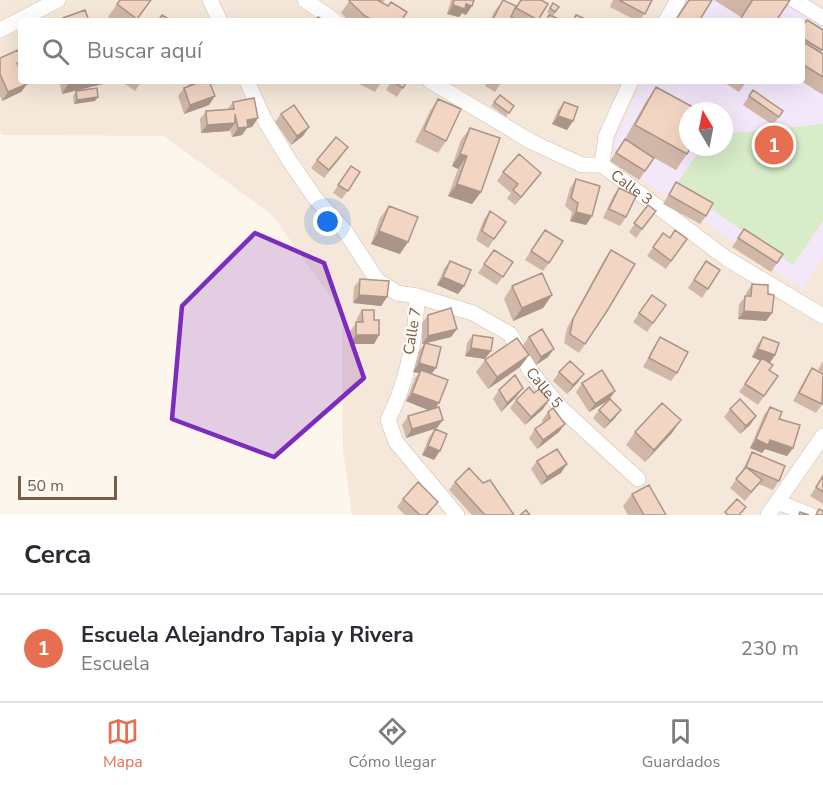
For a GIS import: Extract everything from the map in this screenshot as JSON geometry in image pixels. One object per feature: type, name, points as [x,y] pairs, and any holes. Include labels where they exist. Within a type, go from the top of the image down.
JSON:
[{"type":"street","points":[[40,16],[58,0]]},
{"type":"street","points":[[210,0],[219,18]]},
{"type":"street","points":[[305,0],[331,18]]},
{"type":"street","points":[[668,18],[678,0]]},
{"type":"street","points":[[794,0],[823,18]]},
{"type":"street","points":[[0,30],[18,24]]},
{"type":"street","name":"Calle 7","points":[[248,84],[264,119],[289,160],[315,198],[345,231],[377,280],[397,293],[417,296],[416,323],[400,396],[388,420],[396,442],[457,515]]},
{"type":"street","name":"Calle 3","points":[[435,84],[532,142],[582,165],[602,165],[726,258],[823,316]]},
{"type":"street","points":[[602,165],[606,136],[631,84]]},
{"type":"street","name":"Calle 5","points":[[417,296],[473,313],[510,334],[531,372],[562,409],[638,479]]},
{"type":"street","points":[[768,515],[823,436]]},
{"type":"street","points":[[778,502],[810,515]]},
{"type":"highlighted area","points":[[255,233],[324,263],[364,378],[274,457],[172,419],[182,306]]},
{"type":"shaded area","points":[[0,0],[823,0],[823,515],[352,515],[343,451],[342,313],[272,215],[164,136],[2,135],[0,131]]},
{"type":"shaded area","points":[[688,0],[780,0],[823,27],[823,257],[803,289],[621,165],[614,143],[640,84],[805,84],[805,18],[677,18]]},
{"type":"green space","points":[[823,124],[823,221],[793,265],[676,185],[696,156],[733,156],[733,133]]},
{"type":"building","points":[[120,0],[151,0],[138,18],[117,4]]},
{"type":"building","points":[[381,0],[379,1],[388,6],[391,2],[407,12],[403,18],[369,18],[349,1]]},
{"type":"building","points":[[454,0],[474,0],[472,6],[466,4],[465,9],[453,5]]},
{"type":"building","points":[[503,0],[516,6],[511,17],[513,18],[494,18]]},
{"type":"building","points":[[521,0],[541,0],[548,4],[539,18],[534,18],[516,8]]},
{"type":"building","points":[[619,0],[652,0],[645,14]]},
{"type":"building","points":[[689,0],[712,0],[701,18],[677,18]]},
{"type":"building","points":[[790,0],[778,18],[741,18],[752,1]]},
{"type":"building","points":[[553,3],[559,7],[555,12],[550,8]]},
{"type":"building","points":[[85,10],[88,18],[63,18]]},
{"type":"building","points":[[807,20],[823,30],[822,50],[805,40]]},
{"type":"building","points":[[805,43],[823,54],[823,77],[805,66]]},
{"type":"building","points":[[18,50],[18,84],[27,84],[8,92],[0,74],[0,58]]},
{"type":"building","points":[[194,84],[210,84],[215,96],[190,105],[184,88]]},
{"type":"building","points":[[656,87],[684,102],[679,102],[679,150],[635,125]]},
{"type":"building","points":[[97,88],[98,97],[77,100],[76,91]]},
{"type":"building","points":[[753,90],[783,111],[779,117],[749,96]]},
{"type":"building","points":[[500,95],[514,106],[509,113],[494,102]]},
{"type":"building","points":[[254,98],[258,118],[247,120],[248,127],[238,128],[235,114],[235,123],[207,125],[206,111],[234,109],[233,102]]},
{"type":"building","points":[[438,99],[461,109],[446,141],[424,130]]},
{"type":"building","points":[[564,102],[578,107],[573,121],[558,116]]},
{"type":"building","points":[[294,105],[309,127],[297,136],[281,114]]},
{"type":"building","points":[[470,128],[500,138],[481,192],[457,184],[467,156],[460,154]]},
{"type":"building","points":[[336,137],[348,147],[329,170],[317,160]]},
{"type":"building","points":[[625,139],[654,158],[645,171],[616,153]]},
{"type":"building","points":[[519,154],[541,173],[521,197],[513,190],[518,184],[503,172]]},
{"type":"building","points":[[351,166],[360,172],[348,191],[338,185]]},
{"type":"building","points":[[576,179],[600,186],[592,216],[576,212],[578,203],[571,198]]},
{"type":"building","points":[[676,182],[713,203],[706,216],[669,195]]},
{"type":"building","points":[[619,188],[636,196],[626,217],[609,209]]},
{"type":"building","points":[[648,205],[656,211],[642,229],[634,223]]},
{"type":"building","points":[[389,206],[418,217],[408,242],[379,231]]},
{"type":"building","points":[[490,211],[506,222],[494,239],[482,231]]},
{"type":"building","points":[[744,229],[783,254],[777,263],[738,238]]},
{"type":"building","points":[[545,230],[563,241],[549,263],[531,251]]},
{"type":"building","points":[[675,230],[687,239],[671,261],[653,247],[663,233],[670,238]]},
{"type":"building","points":[[494,250],[513,262],[503,277],[484,264]]},
{"type":"building","points":[[611,250],[635,264],[585,344],[570,334],[573,319]]},
{"type":"building","points":[[450,261],[471,270],[464,286],[443,277]]},
{"type":"building","points":[[706,261],[720,270],[708,289],[694,280]]},
{"type":"building","points":[[542,273],[552,295],[522,308],[512,286]]},
{"type":"building","points":[[360,279],[389,281],[387,297],[359,295]]},
{"type":"building","points":[[752,284],[768,285],[768,294],[774,295],[772,313],[744,311],[745,296],[751,296]]},
{"type":"building","points":[[652,295],[666,305],[653,323],[639,313]]},
{"type":"building","points":[[451,308],[457,329],[428,336],[428,315]]},
{"type":"building","points":[[362,310],[374,310],[374,320],[379,320],[379,335],[356,335],[356,322],[363,322]]},
{"type":"building","points":[[542,329],[554,349],[541,357],[529,337]]},
{"type":"building","points":[[473,335],[493,338],[491,351],[471,348]]},
{"type":"building","points":[[660,337],[688,352],[677,373],[649,358]]},
{"type":"building","points":[[763,337],[779,343],[775,355],[758,349]]},
{"type":"building","points":[[517,338],[529,355],[497,377],[485,360]]},
{"type":"building","points":[[425,343],[441,347],[436,368],[419,363]]},
{"type":"building","points":[[762,358],[773,365],[769,370],[778,376],[764,396],[745,384]]},
{"type":"building","points":[[570,361],[584,374],[573,385],[559,372]]},
{"type":"building","points":[[812,368],[823,374],[822,404],[799,393]]},
{"type":"building","points":[[421,370],[448,380],[439,403],[412,393]]},
{"type":"building","points":[[602,370],[615,391],[595,404],[582,383]]},
{"type":"building","points":[[515,375],[523,388],[507,403],[499,390]]},
{"type":"building","points":[[529,387],[534,393],[539,389],[549,400],[531,417],[516,400]]},
{"type":"building","points":[[610,399],[621,410],[610,421],[599,410]]},
{"type":"building","points":[[740,399],[756,416],[746,426],[730,409]]},
{"type":"building","points":[[662,403],[681,420],[654,450],[635,432]]},
{"type":"building","points":[[439,407],[443,420],[412,429],[408,416]]},
{"type":"building","points":[[770,407],[782,412],[779,419],[800,425],[793,448],[770,440],[768,445],[756,439]]},
{"type":"building","points":[[553,408],[565,424],[543,440],[535,429],[550,418],[548,412]]},
{"type":"building","points":[[435,429],[447,434],[440,451],[428,446]]},
{"type":"building","points":[[557,449],[567,464],[547,477],[537,461]]},
{"type":"building","points":[[752,452],[785,466],[779,481],[746,467]]},
{"type":"building","points":[[746,467],[762,480],[751,492],[736,479]]},
{"type":"building","points":[[469,468],[483,483],[490,480],[514,515],[485,515],[455,482]]},
{"type":"building","points":[[823,476],[823,492],[816,487]]},
{"type":"building","points":[[418,482],[438,502],[426,515],[420,515],[403,499]]},
{"type":"building","points":[[649,485],[666,515],[644,515],[632,494]]},
{"type":"building","points":[[737,499],[746,507],[739,515],[728,515],[725,512]]},
{"type":"building","points":[[819,509],[823,511],[823,515],[816,515]]},
{"type":"building","points":[[526,510],[530,515],[520,515]]},
{"type":"place","name":"Escuela Alejandro Tapia y Rivera","points":[[774,145]]}]
